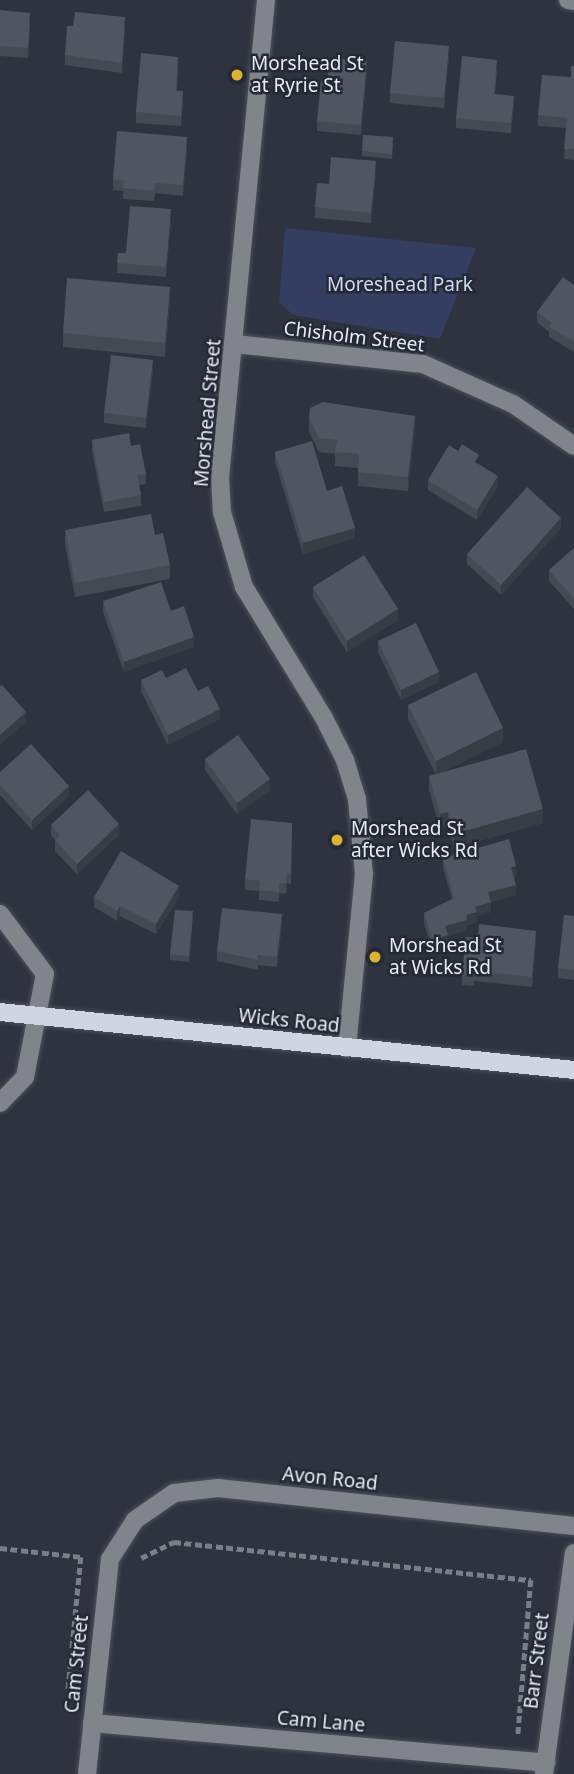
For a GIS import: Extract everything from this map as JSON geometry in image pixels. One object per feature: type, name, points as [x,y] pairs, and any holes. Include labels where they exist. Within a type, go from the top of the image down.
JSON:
[{"type":"main road","name":"Wicks Road","points":[[0,1012],[574,1070]]},
{"type":"street","name":"Morshead Street","points":[[266,0],[220,475],[231,550],[265,627],[345,760],[363,837],[348,1048]]},
{"type":"street","points":[[568,0],[574,1]]},
{"type":"street","name":"Chisholm Street","points":[[234,344],[423,364],[513,404],[574,446]]},
{"type":"street","points":[[0,914],[45,974],[25,1077],[0,1103]]},
{"type":"street","name":"Avon Road","points":[[110,1559],[135,1520],[174,1493],[218,1488],[574,1526]]},
{"type":"street","name":"Barr Street","points":[[545,1769],[574,1553]]},
{"type":"street","name":"Cam Street","points":[[87,1774],[110,1559]]},
{"type":"street","name":"Cam Lane","points":[[92,1723],[516,1760],[545,1769]]},
{"type":"path","points":[[138,1560],[174,1542],[531,1580],[516,1760]]},
{"type":"path","points":[[0,1548],[81,1557],[66,1706]]},
{"type":"green space","name":"Moreshead Park","points":[[285,228],[476,248],[440,339],[293,315],[279,302]]},
{"type":"building","points":[[0,10],[30,13],[28,48],[0,46]]},
{"type":"building","points":[[75,12],[125,17],[122,63],[65,55],[67,26],[73,26]]},
{"type":"building","points":[[395,41],[449,46],[444,98],[390,93]]},
{"type":"building","points":[[141,53],[178,57],[176,91],[183,91],[181,116],[136,112]]},
{"type":"building","points":[[462,56],[497,60],[494,94],[514,96],[511,123],[456,118]]},
{"type":"building","points":[[330,58],[367,61],[361,125],[317,121],[321,81],[327,82]]},
{"type":"building","points":[[571,66],[574,66],[574,149],[564,149],[567,118],[538,115],[542,75],[571,77]]},
{"type":"building","points":[[117,131],[187,137],[183,185],[155,183],[154,191],[123,188],[124,181],[113,179]]},
{"type":"building","points":[[363,135],[393,137],[392,154],[362,151]]},
{"type":"building","points":[[331,157],[376,161],[371,213],[315,207],[317,183],[329,184]]},
{"type":"building","points":[[130,206],[171,209],[166,267],[117,263],[118,253],[126,253]]},
{"type":"building","points":[[563,277],[574,285],[574,341],[549,327],[552,323],[537,312]]},
{"type":"building","points":[[67,278],[170,287],[165,343],[63,333]]},
{"type":"building","points":[[111,355],[153,360],[146,418],[104,413]]},
{"type":"building","points":[[323,402],[415,416],[408,477],[358,472],[359,454],[335,452],[337,440],[319,438],[309,418],[310,408]]},
{"type":"building","points":[[129,433],[131,446],[140,444],[146,474],[137,475],[141,495],[104,502],[92,440]]},
{"type":"building","points":[[312,441],[327,491],[342,486],[355,528],[303,543],[275,452]]},
{"type":"building","points":[[462,444],[479,455],[475,462],[498,476],[477,510],[428,480],[449,445],[458,451]]},
{"type":"building","points":[[527,487],[561,518],[501,585],[467,554]]},
{"type":"building","points":[[151,514],[155,535],[163,533],[170,565],[75,583],[65,530]]},
{"type":"building","points":[[574,548],[574,599],[549,570]]},
{"type":"building","points":[[364,555],[398,609],[347,641],[313,587]]},
{"type":"building","points":[[161,582],[171,611],[184,606],[194,637],[124,662],[103,601]]},
{"type":"building","points":[[416,623],[439,672],[401,690],[378,641]]},
{"type":"building","points":[[186,668],[198,691],[208,686],[220,709],[168,735],[141,680],[162,670],[166,678]]},
{"type":"building","points":[[476,672],[503,728],[436,761],[408,705]]},
{"type":"building","points":[[2,685],[26,712],[0,735],[0,686]]},
{"type":"building","points":[[238,735],[270,779],[237,803],[205,759]]},
{"type":"building","points":[[31,744],[69,786],[32,820],[0,785],[0,772]]},
{"type":"building","points":[[526,749],[543,809],[454,834],[448,812],[440,814],[429,776]]},
{"type":"building","points":[[88,790],[119,824],[77,864],[55,840],[60,835],[51,825]]},
{"type":"building","points":[[251,819],[292,823],[291,874],[287,873],[286,883],[279,883],[279,892],[259,890],[260,881],[245,879]]},
{"type":"building","points":[[509,839],[516,866],[511,868],[516,885],[488,892],[491,902],[475,907],[477,912],[466,915],[467,920],[445,926],[448,935],[432,940],[424,913],[454,898],[443,858]]},
{"type":"building","points":[[121,851],[179,886],[156,924],[120,906],[117,911],[94,897]]},
{"type":"building","points":[[222,908],[282,914],[277,957],[258,955],[258,960],[217,951]]},
{"type":"building","points":[[175,910],[193,911],[189,956],[170,954]]},
{"type":"building","points":[[564,915],[574,916],[574,970],[558,968]]},
{"type":"building","points":[[479,924],[536,931],[532,977],[474,971],[474,976],[462,974],[466,937],[478,938]]},
{"type":"place","name":"Morshead St at Ryrie St","points":[[237,75]]},
{"type":"place","name":"Morshead St after Wicks Rd","points":[[337,840]]},
{"type":"place","name":"Morshead St at Wicks Rd","points":[[375,957]]}]
